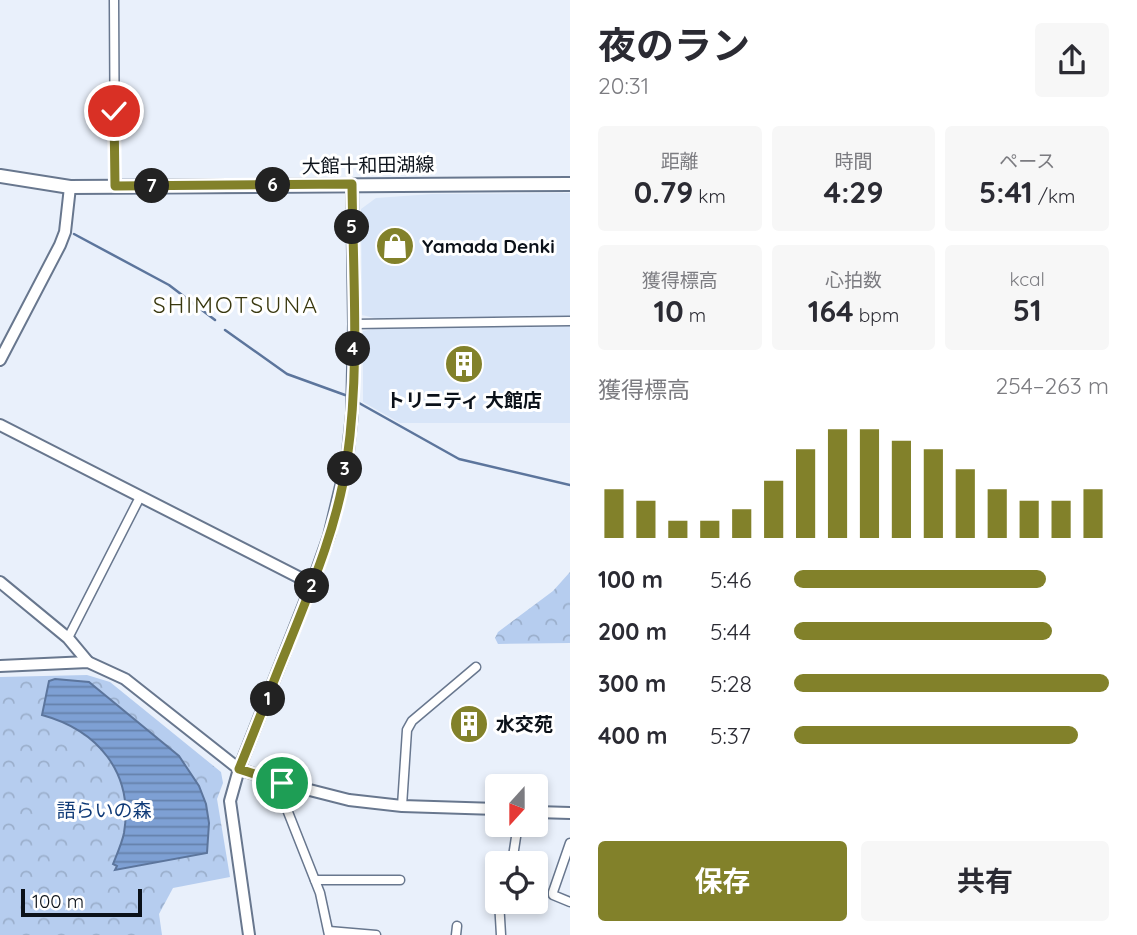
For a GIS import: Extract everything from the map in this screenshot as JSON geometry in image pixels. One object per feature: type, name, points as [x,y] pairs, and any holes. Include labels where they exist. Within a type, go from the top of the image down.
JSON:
[{"type":"main road","name":"大館十和田湖線","points":[[0,176],[70,187],[570,184]]},
{"type":"street","points":[[114,0],[115,186]]},
{"type":"street","points":[[248,935],[229,801],[239,769],[313,584],[329,536],[347,461],[352,414],[354,324],[352,184]]},
{"type":"street","points":[[0,360],[60,245],[65,232],[70,187]]},
{"type":"street","points":[[354,324],[570,321]]},
{"type":"street","points":[[0,425],[313,584]]},
{"type":"street","points":[[68,638],[140,497]]},
{"type":"street","points":[[0,582],[68,638],[88,662],[125,679],[239,769],[349,800],[402,806],[485,809]]},
{"type":"street","points":[[0,666],[88,662]]},
{"type":"street","points":[[402,806],[407,730],[412,721],[476,667]]},
{"type":"street","points":[[282,783],[286,807],[315,880],[329,933],[376,935]]},
{"type":"street","points":[[548,812],[570,813]]},
{"type":"street","points":[[570,843],[552,892],[553,895],[570,902]]},
{"type":"street","points":[[315,880],[400,880]]},
{"type":"street","points":[[500,914],[501,935]]},
{"type":"shaded area","points":[[570,193],[570,317],[378,319],[362,315],[361,209],[376,198],[432,194]]},
{"type":"shaded area","points":[[570,324],[570,423],[400,423],[363,402],[363,331],[382,327]]},
{"type":"shaded area","points":[[55,679],[89,682],[179,756],[199,786],[206,804],[209,823],[207,853],[115,870],[117,866],[113,864],[124,833],[126,811],[123,791],[117,773],[95,743],[62,722],[42,715],[49,681]]},
{"type":"green space","points":[[570,572],[570,643],[498,644],[495,638],[498,632],[553,591]]},
{"type":"green space","name":"語らいの森","points":[[87,675],[110,682],[221,772],[223,783],[217,799],[230,877],[173,888],[159,914],[162,935],[0,935],[0,677]]},
{"type":"waterway","points":[[74,234],[169,285],[215,320]]},
{"type":"waterway","points":[[225,330],[287,374],[345,395]]},
{"type":"waterway","points":[[359,403],[459,459],[570,485]]},
{"type":"place","name":"Yamada Denki","points":[[395,246]]},
{"type":"place","name":"トリニティ 大館店","points":[[464,364]]},
{"type":"place","name":"水交苑","points":[[469,724]]},
{"type":"district","name":"SHIMOTSUNA","points":[[236,305]]},
{"type":"route","points":[[114,111],[115,186],[352,184],[354,324],[352,414],[347,461],[329,536],[313,584],[239,769],[282,783]]}]
